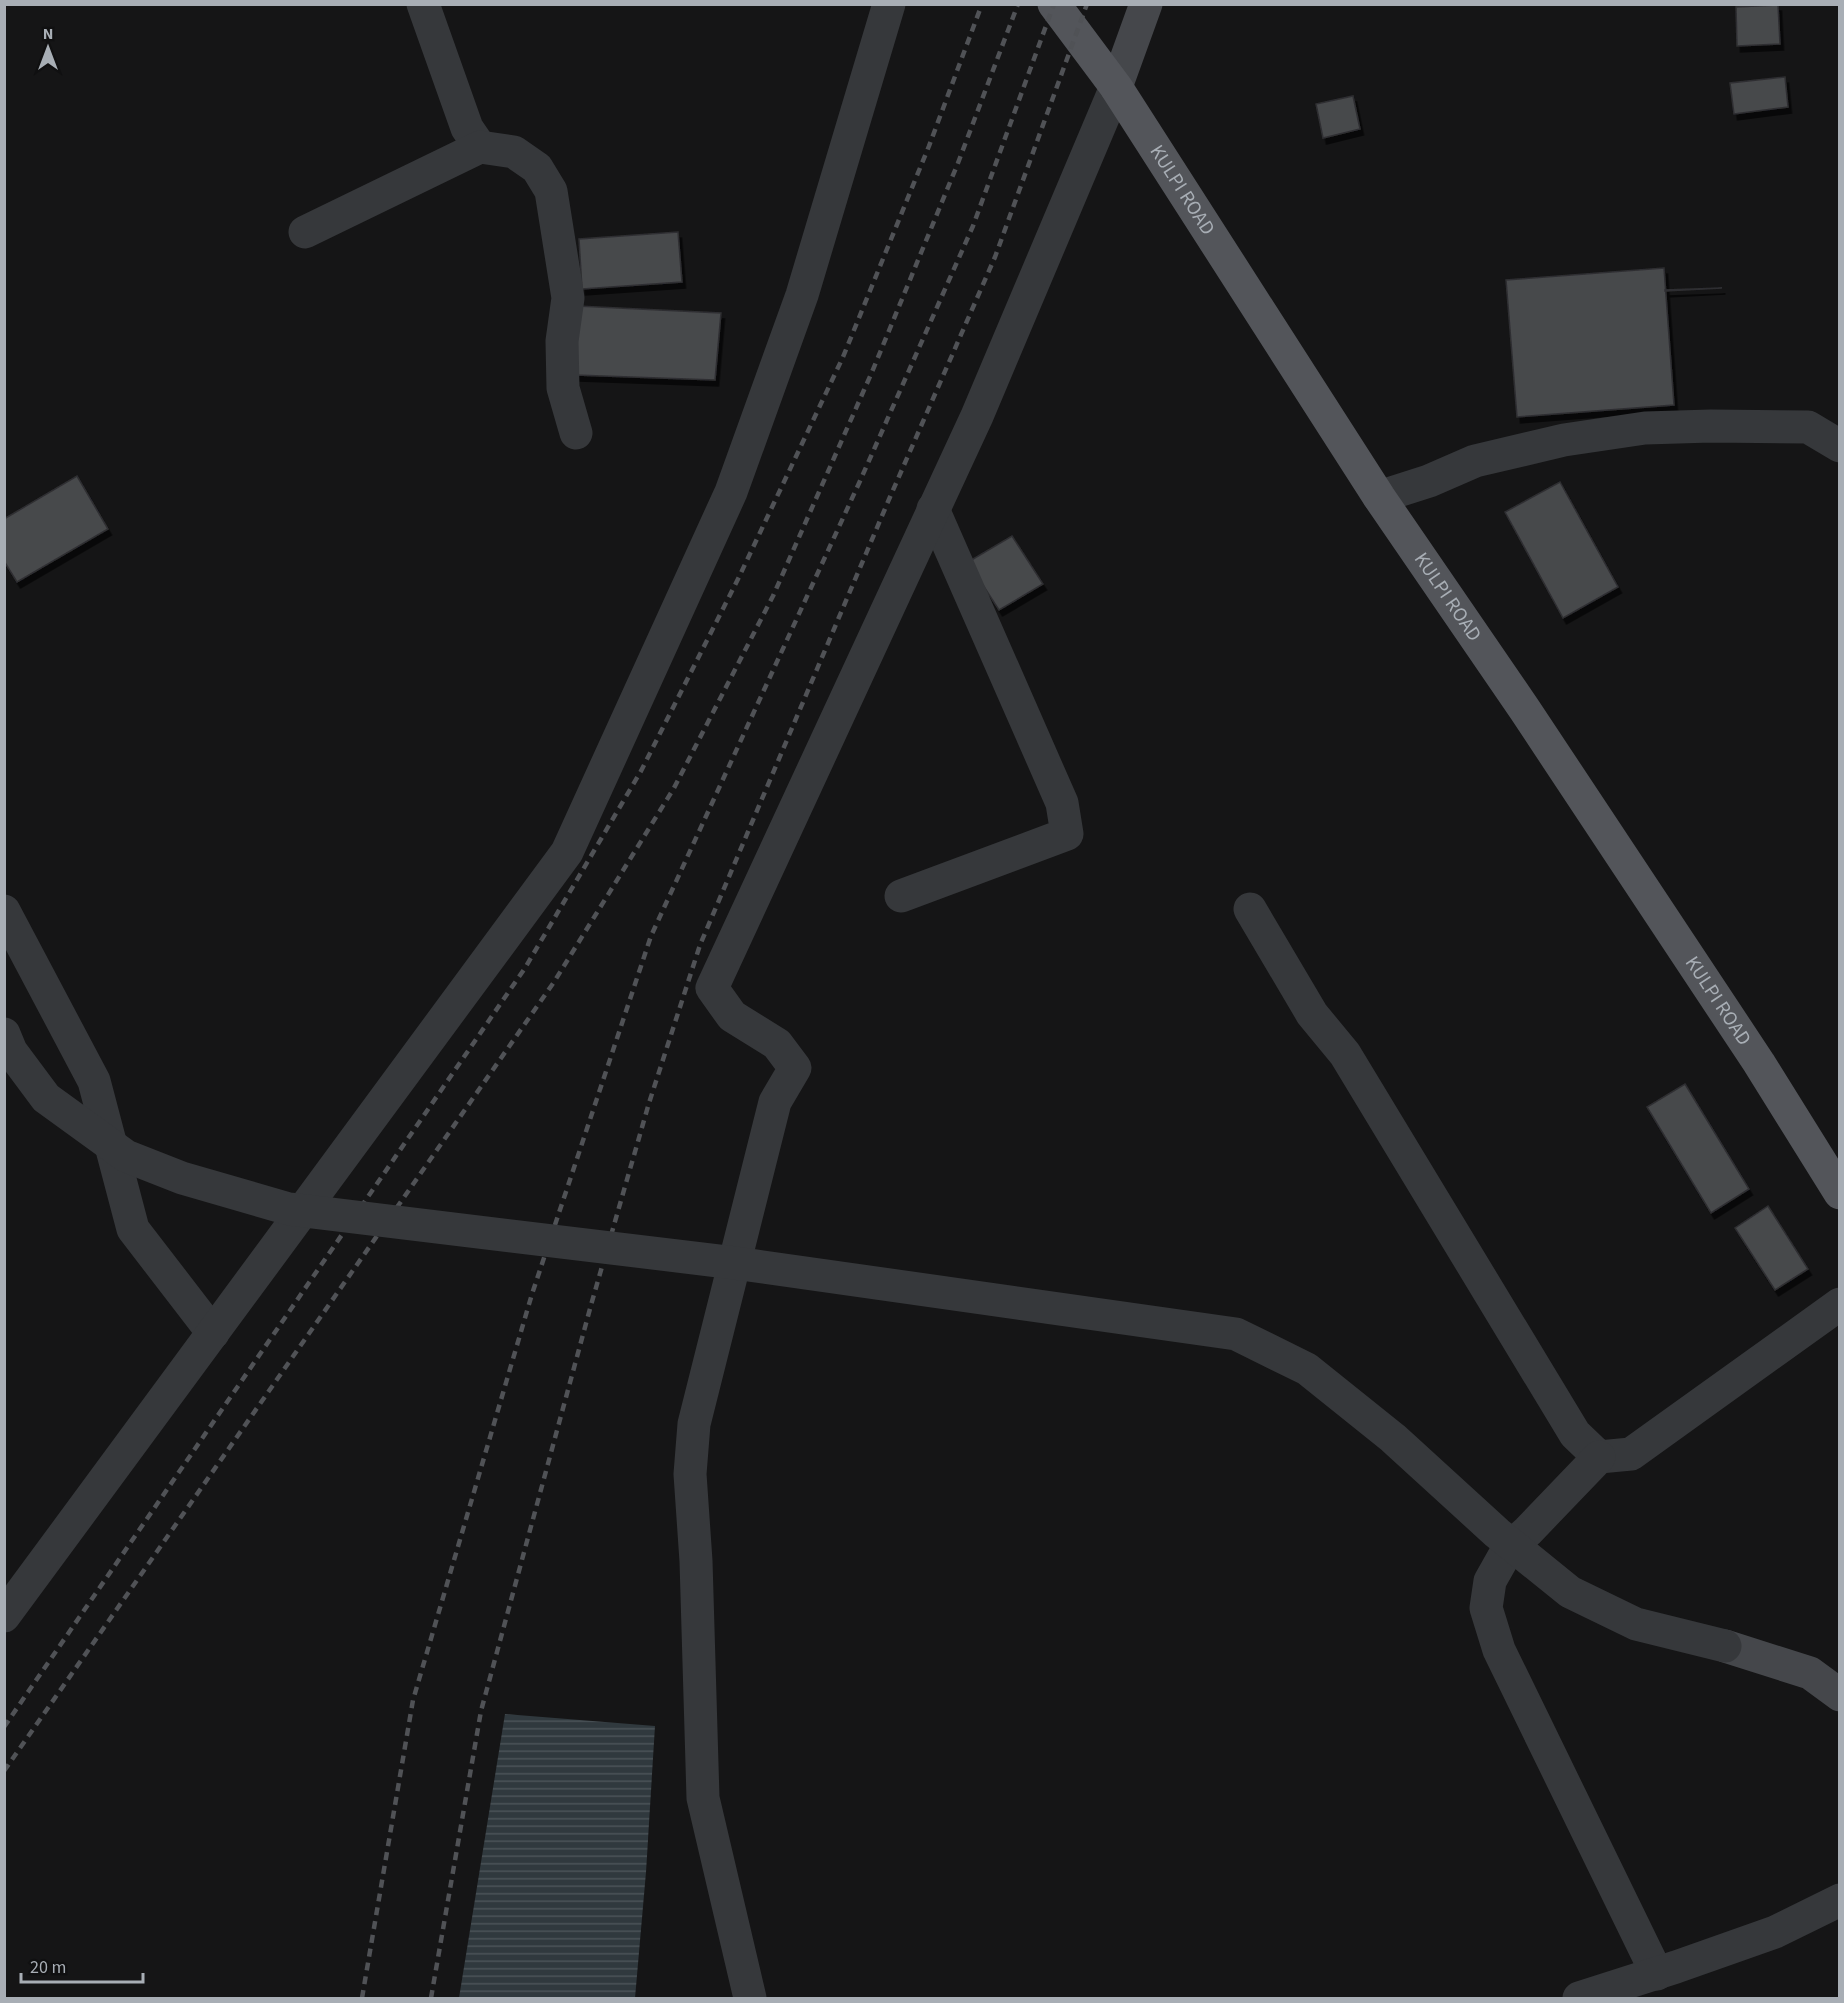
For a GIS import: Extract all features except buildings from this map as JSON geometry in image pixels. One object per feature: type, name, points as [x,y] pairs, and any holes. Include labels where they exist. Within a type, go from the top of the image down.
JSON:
[{"type":"main road","name":"KULPI ROAD","points":[[1054,4],[1116,87],[1379,497],[1525,710],[1759,1063],[1839,1193]]},
{"type":"street","points":[[423,4],[467,128],[480,147]]},
{"type":"street","points":[[4,1616],[567,852],[730,492],[802,295],[889,4]]},
{"type":"street","points":[[750,1998],[704,1798],[696,1561],[690,1474],[694,1424],[775,1102],[795,1068],[777,1044],[732,1016],[712,988],[977,416],[1116,87],[1146,4]]},
{"type":"street","points":[[304,232],[480,147],[514,152],[537,168],[551,191],[568,298],[562,341],[563,388],[576,433]]},
{"type":"street","points":[[1379,497],[1429,481],[1475,461],[1564,440],[1645,428],[1808,427],[1839,446]]},
{"type":"street","points":[[901,896],[1066,834],[1062,802],[933,509]]},
{"type":"street","points":[[1250,909],[1312,1014],[1345,1054],[1575,1434],[1599,1457]]},
{"type":"street","points":[[4,911],[94,1081],[133,1229],[213,1333]]},
{"type":"street","points":[[4,1034],[11,1051],[46,1098],[126,1156],[182,1178],[290,1209],[735,1263],[1236,1334],[1307,1369],[1393,1438],[1497,1533],[1570,1592],[1636,1624],[1725,1646],[1810,1672],[1839,1695]]},
{"type":"street","points":[[1657,1974],[1499,1650],[1486,1608],[1490,1581],[1508,1549],[1599,1457],[1631,1454],[1839,1304]]},
{"type":"street","points":[[1579,1998],[1657,1974],[1775,1932],[1839,1900]]},
{"type":"shaded area","points":[[505,1714],[655,1726],[635,1998],[459,1998]]},
{"type":"railway","points":[[4,1727],[525,968],[641,771],[739,577],[843,357],[929,146],[982,4]]},
{"type":"railway","points":[[4,1771],[554,982],[674,788],[773,596],[872,372],[958,163],[1018,4]]},
{"type":"railway","points":[[362,1998],[413,1700],[532,1294],[651,936],[860,481],[973,226],[1054,4]]},
{"type":"railway","points":[[431,1998],[481,1711],[591,1305],[649,1103],[700,945],[890,497],[995,257],[1087,4]]}]
